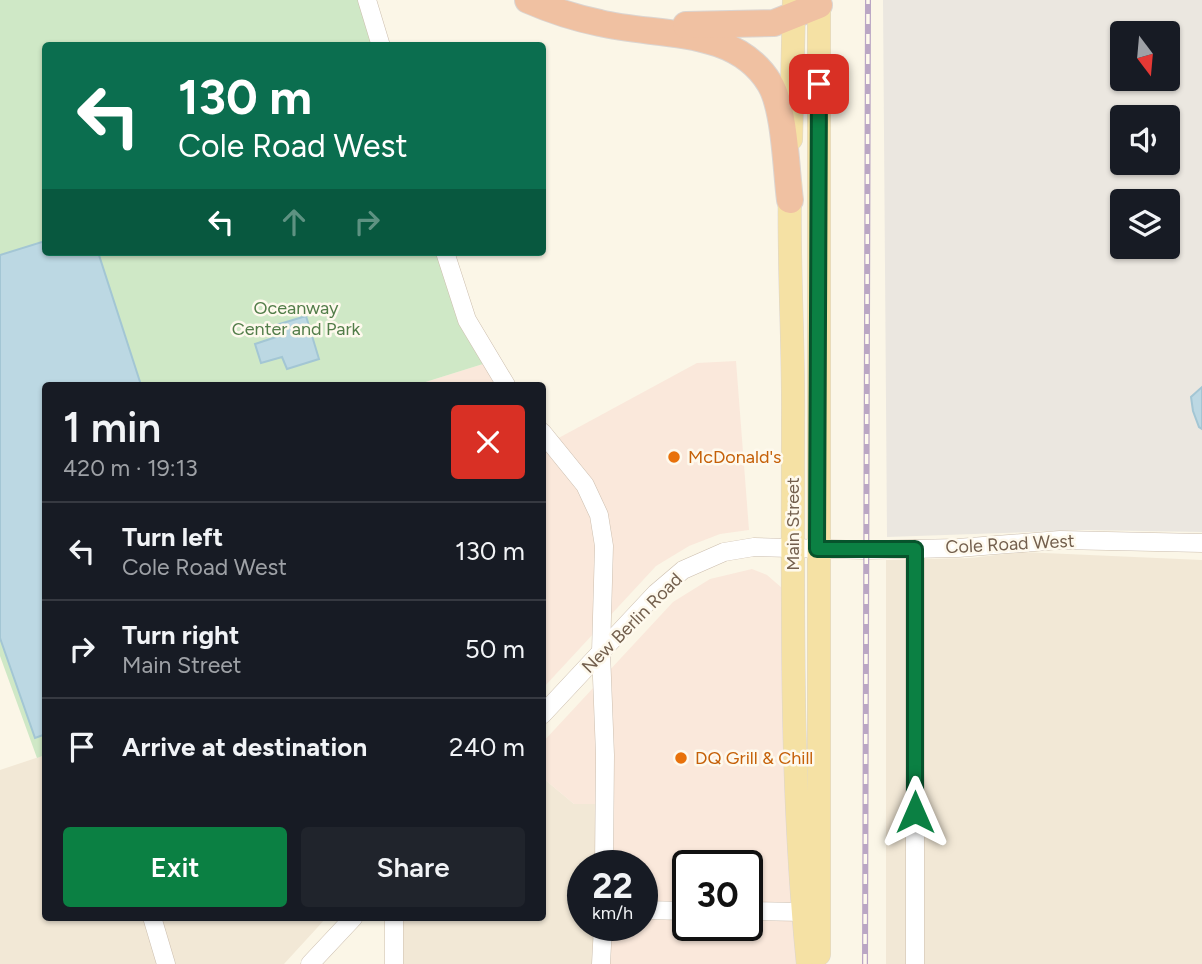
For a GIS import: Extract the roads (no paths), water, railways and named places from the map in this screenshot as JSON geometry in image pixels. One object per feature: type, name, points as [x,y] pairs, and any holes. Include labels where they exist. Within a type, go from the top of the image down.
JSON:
[{"type":"highway","points":[[528,0],[600,23],[662,34],[702,37],[749,57],[771,85],[781,120],[790,200]]},
{"type":"highway","points":[[600,23],[764,24],[774,23],[807,5]]},
{"type":"main road","name":"Main Street","points":[[807,5],[790,200],[793,366],[792,667],[795,784],[808,964]]},
{"type":"main road","name":"Main Street","points":[[807,5],[817,549],[818,964]]},
{"type":"street","points":[[367,0],[380,42]]},
{"type":"street","points":[[446,256],[467,320],[504,382]]},
{"type":"street","points":[[546,437],[585,485],[599,515],[604,546],[601,652],[605,755],[604,850]]},
{"type":"street","name":"Cole Road West","points":[[817,549],[915,549],[1060,540],[1202,543]]},
{"type":"street","name":"New Berlin Road","points":[[546,711],[656,593],[682,570],[724,552],[754,547],[817,549]]},
{"type":"street","points":[[915,549],[915,964]]},
{"type":"street","points":[[763,911],[803,912]]},
{"type":"street","points":[[153,921],[166,964]]},
{"type":"street","points":[[310,964],[350,921]]},
{"type":"street","points":[[394,921],[394,964]]},
{"type":"street","points":[[601,964],[602,941]]},
{"type":"water","points":[[42,242],[42,256],[99,256],[140,382],[42,382],[42,735],[35,738],[0,638],[0,255]]},
{"type":"water","points":[[306,316],[319,359],[287,369],[282,357],[261,363],[255,344],[276,337],[273,326]]},
{"type":"water","points":[[1202,387],[1202,429],[1193,411],[1191,397]]},
{"type":"railway","points":[[865,964],[868,0]]},
{"type":"place","name":"McDonald's","points":[[674,457]]},
{"type":"place","name":"DQ Grill & Chill","points":[[681,758]]},
{"type":"park label","name":"Oceanway Center and Park","points":[[296,318]]}]
